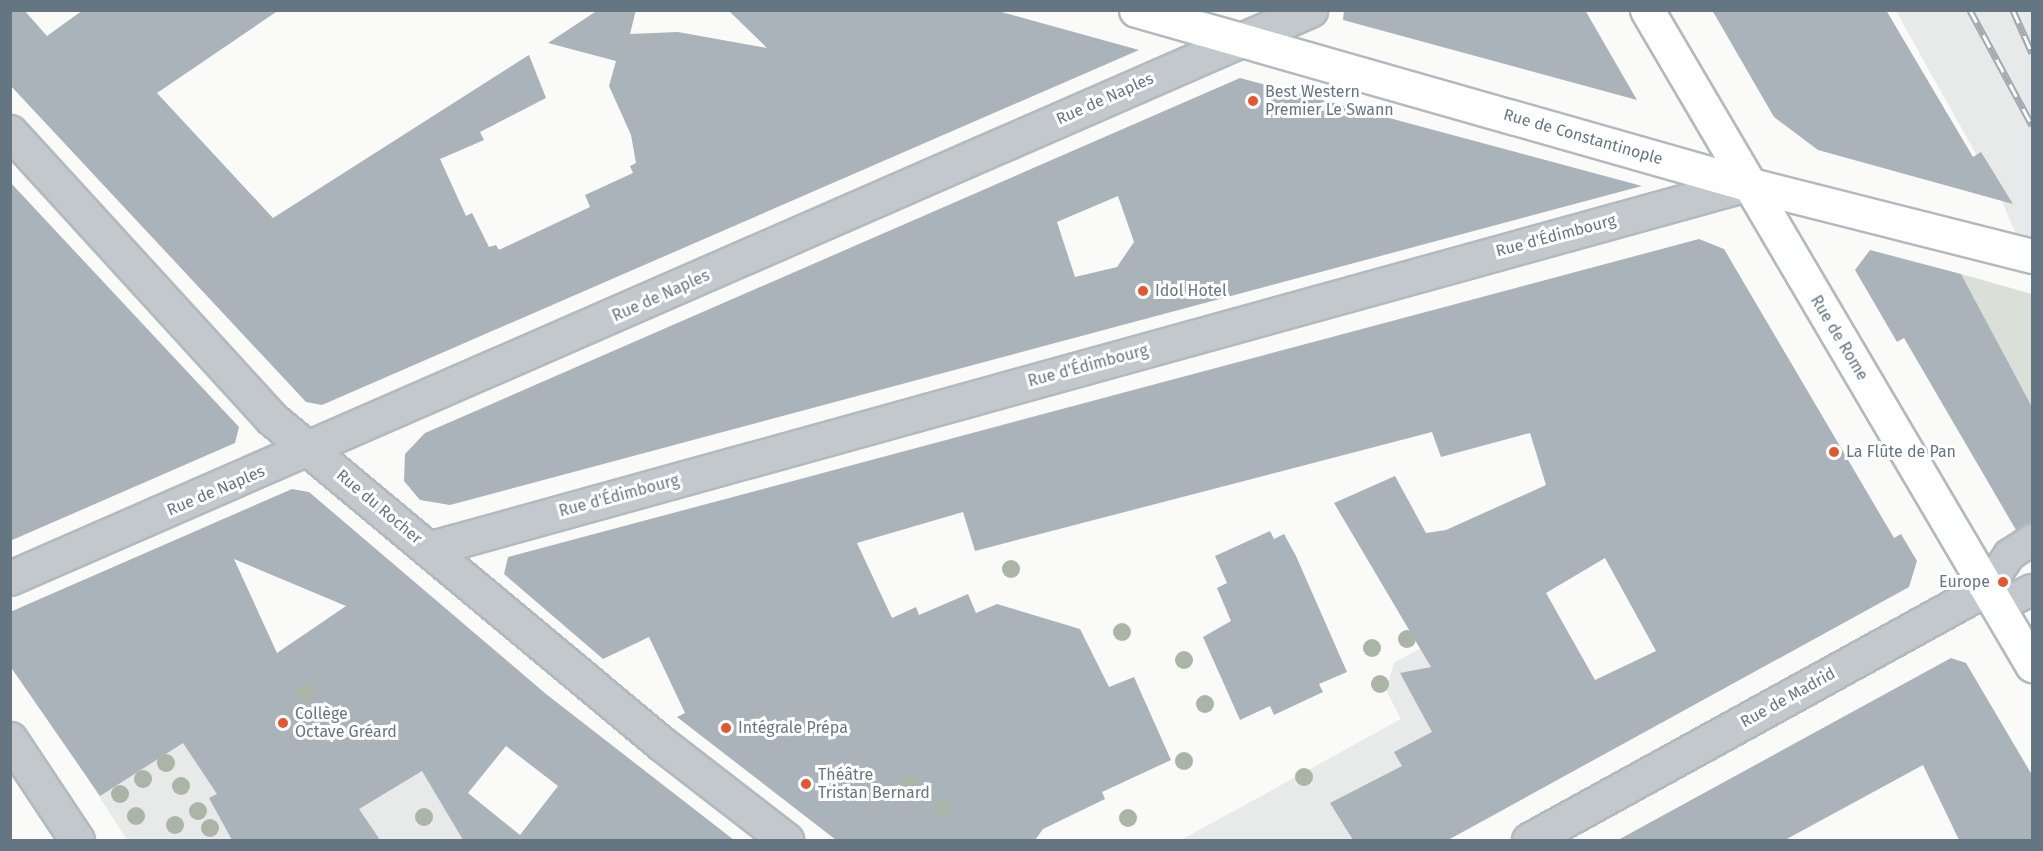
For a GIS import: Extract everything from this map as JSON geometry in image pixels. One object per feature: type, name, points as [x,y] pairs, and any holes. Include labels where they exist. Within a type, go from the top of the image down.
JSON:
[{"type":"main road","name":"Rue de Constantinople","points":[[1136,10],[1243,38],[1747,184],[2032,256]]},
{"type":"main road","name":"Rue de Rome","points":[[1647,10],[1747,184],[2032,665]]},
{"type":"street","name":"Rue de Naples","points":[[10,578],[311,450],[1310,10]]},
{"type":"street","name":"Rue du Rocher","points":[[10,132],[271,418],[662,744],[786,840]]},
{"type":"street","name":"Rue d'Édimbourg","points":[[428,549],[1747,184]]},
{"type":"street","name":"Rue de Madrid","points":[[1993,598],[2009,555],[2032,540]]},
{"type":"street","name":"Rue de Madrid","points":[[1529,840],[1993,598],[2032,591]]},
{"type":"street","points":[[10,740],[77,840]]},
{"type":"shaded area","points":[[1896,11],[2032,11],[2032,271],[2000,197]]},
{"type":"shaded area","points":[[1961,274],[2032,294],[2032,407],[2010,367]]},
{"type":"shaded area","points":[[1423,647],[1510,806],[1448,840],[1181,840],[1401,719],[1386,690],[1394,663]]},
{"type":"shaded area","name":"Collège Octave Gréard","points":[[349,648],[463,840],[127,840],[88,779]]},
{"type":"building","points":[[10,10],[24,10],[47,36],[83,10],[279,10],[157,93],[273,218],[529,55],[546,98],[480,132],[484,140],[440,159],[466,216],[472,213],[489,247],[496,245],[499,250],[590,207],[585,195],[633,173],[630,166],[636,163],[631,135],[609,86],[616,61],[548,43],[598,10],[636,10],[630,34],[678,32],[767,48],[728,10],[994,10],[1139,50],[322,405],[306,402],[10,85]]},
{"type":"building","points":[[1344,10],[1585,10],[1637,100],[1343,20]]},
{"type":"building","points":[[1712,10],[1886,10],[1973,157],[1981,152],[2013,204],[1818,150],[1774,117]]},
{"type":"building","points":[[1240,78],[1642,186],[450,505],[420,500],[404,481],[405,454],[425,433]],"holes":[[[1118,196],[1134,242],[1117,267],[1075,277],[1057,222]]]},
{"type":"building","points":[[10,182],[239,427],[235,443],[10,541]]},
{"type":"building","points":[[1699,239],[1724,249],[1894,538],[1901,534],[1917,561],[1909,587],[1448,840],[1353,840],[1330,803],[1402,766],[1394,752],[1432,732],[1400,673],[1431,667],[1334,503],[1395,476],[1426,533],[1446,530],[1546,485],[1530,433],[1441,457],[1432,432],[975,551],[963,512],[857,543],[892,618],[916,607],[919,615],[968,594],[976,613],[997,604],[1080,629],[1109,687],[1134,677],[1171,760],[1102,792],[1105,799],[1043,829],[1035,840],[836,840],[677,717],[685,713],[649,637],[603,659],[504,574],[508,557]],"holes":[[[1605,558],[1656,651],[1595,680],[1546,593]]]},
{"type":"building","points":[[1870,250],[1961,274],[2032,407],[2032,523],[2016,530],[1904,338],[1897,342],[1855,270]]},
{"type":"building","points":[[292,489],[309,492],[546,694],[734,840],[463,840],[422,771],[359,809],[380,840],[232,840],[209,798],[217,794],[183,743],[100,796],[10,666],[10,612]],"holes":[[[234,559],[346,606],[277,653]],[[506,746],[558,786],[520,835],[468,793]]]},
{"type":"building","points":[[1270,531],[1274,539],[1284,534],[1347,672],[1319,684],[1323,692],[1274,715],[1270,706],[1240,720],[1203,637],[1231,621],[1217,588],[1227,583],[1215,556]]},
{"type":"building","points":[[1951,658],[1966,663],[2032,775],[2032,840],[1959,840],[1923,765],[1785,840],[1618,840]]},
{"type":"railway","points":[[1970,10],[2032,125]]},
{"type":"railway","points":[[2013,10],[2032,53]]},
{"type":"place","name":"Best Western Premier Le Swann","points":[[1253,101]]},
{"type":"place","name":"Idol Hotel","points":[[1143,291]]},
{"type":"place","name":"La Flûte de Pan","points":[[1834,452]]},
{"type":"place","name":"Europe","points":[[2003,582]]},
{"type":"place","name":"Collège Octave Gréard","points":[[283,723]]},
{"type":"place","name":"Intégrale Prépa","points":[[726,728]]},
{"type":"place","name":"Théâtre Tristan Bernard","points":[[806,784]]}]
